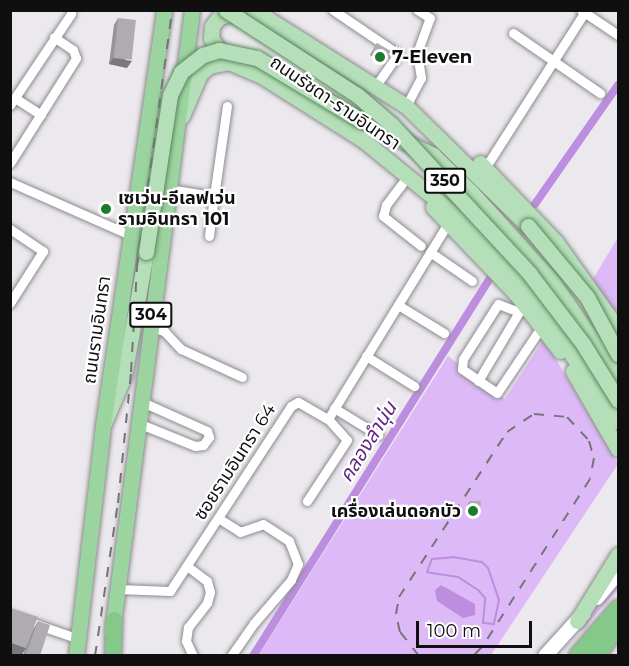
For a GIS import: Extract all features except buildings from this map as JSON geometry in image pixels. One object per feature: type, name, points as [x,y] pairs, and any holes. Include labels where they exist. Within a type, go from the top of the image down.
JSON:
[{"type":"highway","name":"ถนนรามอินทรา","points":[[76,656],[103,425],[164,10]]},
{"type":"highway","name":"304","points":[[109,656],[192,10]]},
{"type":"highway","points":[[160,37],[187,40]]},
{"type":"highway","points":[[577,656],[618,608]]},
{"type":"highway","points":[[113,656],[114,620]]},
{"type":"highway","points":[[597,656],[618,627]]},
{"type":"main road","name":"ถนนรัชดา-รามอินทรา","points":[[226,10],[357,95],[392,125],[530,273],[578,337],[618,400]]},
{"type":"main road","points":[[229,62],[215,46],[212,26],[219,17],[233,12],[256,12]]},
{"type":"main road","name":"ถนนรัชดา-รามอินทรา","points":[[256,12],[406,106],[528,226],[586,297],[618,354]]},
{"type":"main road","name":"ถนนรัชดา-รามอินทรา","points":[[103,425],[124,376],[170,95],[181,72],[203,55],[219,50],[257,58],[362,121],[433,155],[505,226],[552,281],[618,377]]},
{"type":"main road","name":"ถนนรัชดา-รามอินทรา","points":[[229,62],[284,89],[363,140],[466,224],[525,304],[618,422]]},
{"type":"main road","points":[[175,137],[194,83],[208,66],[229,62]]},
{"type":"main road","points":[[406,106],[485,168],[556,242],[618,329]]},
{"type":"main road","points":[[433,155],[507,218],[618,347]]},
{"type":"main road","points":[[412,181],[448,223],[525,304],[542,326],[618,448]]},
{"type":"main road","points":[[577,621],[618,555]]},
{"type":"main road","points":[[545,656],[618,573]]},
{"type":"street","points":[[333,10],[398,54],[376,87]]},
{"type":"street","points":[[406,106],[421,78],[417,53],[430,18],[417,10]]},
{"type":"street","points":[[485,168],[584,11],[618,35]]},
{"type":"street","points":[[41,115],[12,102],[71,14]]},
{"type":"street","points":[[513,33],[600,93]]},
{"type":"street","points":[[10,163],[76,58],[73,50],[54,37]]},
{"type":"street","points":[[208,236],[227,106]]},
{"type":"street","points":[[412,181],[386,205],[383,216],[421,246]]},
{"type":"street","points":[[12,186],[130,234]]},
{"type":"street","points":[[168,189],[214,196]]},
{"type":"street","points":[[328,419],[448,223]]},
{"type":"street","points":[[10,229],[43,251],[10,303]]},
{"type":"street","points":[[430,252],[472,281]]},
{"type":"street","points":[[525,304],[498,304],[463,359],[462,369],[498,392],[542,326]]},
{"type":"street","points":[[478,381],[525,304]]},
{"type":"street","points":[[398,305],[444,333]]},
{"type":"street","points":[[150,327],[164,331],[181,349],[242,377]]},
{"type":"street","points":[[366,356],[414,386]]},
{"type":"street","points":[[138,423],[195,446],[203,445],[208,437],[207,431],[140,401]]},
{"type":"street","name":"ซอยรามอินทรา 64","points":[[118,589],[166,592],[187,566],[294,404],[302,402],[328,419],[347,440],[307,501]]},
{"type":"street","points":[[334,408],[378,435]]},
{"type":"street","points":[[218,518],[240,532],[259,524],[270,529],[289,541],[298,564],[291,580],[254,622],[231,656]]},
{"type":"street","points":[[187,566],[207,581],[210,592],[207,603],[188,627],[186,641],[193,656]]},
{"type":"street","points":[[10,615],[79,639]]},
{"type":"shaded area","points":[[618,237],[618,318],[593,279]]},
{"type":"shaded area","points":[[544,339],[618,464],[491,655],[258,656],[448,356],[505,399]]},
{"type":"shaded area","points":[[618,579],[618,589],[582,630],[577,625]]},
{"type":"shaded area","points":[[441,585],[475,604],[475,615],[463,618],[437,601],[435,590]]},
{"type":"waterway","name":"คลองลำนุ่น","points":[[535,204],[618,85]]},
{"type":"waterway","name":"คลองลำนุ่น","points":[[253,656],[491,276]]},
{"type":"waterway","points":[[453,557],[482,562],[488,568],[499,600],[494,624],[483,623],[485,598],[478,590],[458,577],[427,572],[432,559],[453,557]]},
{"type":"railway","points":[[95,656],[118,503],[131,372],[137,267],[172,10]]},
{"type":"railway","points":[[419,656],[400,632],[396,614],[399,597],[507,432],[534,414],[567,417],[589,441],[594,458],[590,479],[482,647],[473,656]]},
{"type":"place","name":"7-Eleven","points":[[380,57]]},
{"type":"place","name":"เซเว่น-อีเลฟเว่น รามอินทรา 101","points":[[106,209]]},
{"type":"place","name":"เครื่องเล่นดอกบัว","points":[[473,511]]}]
